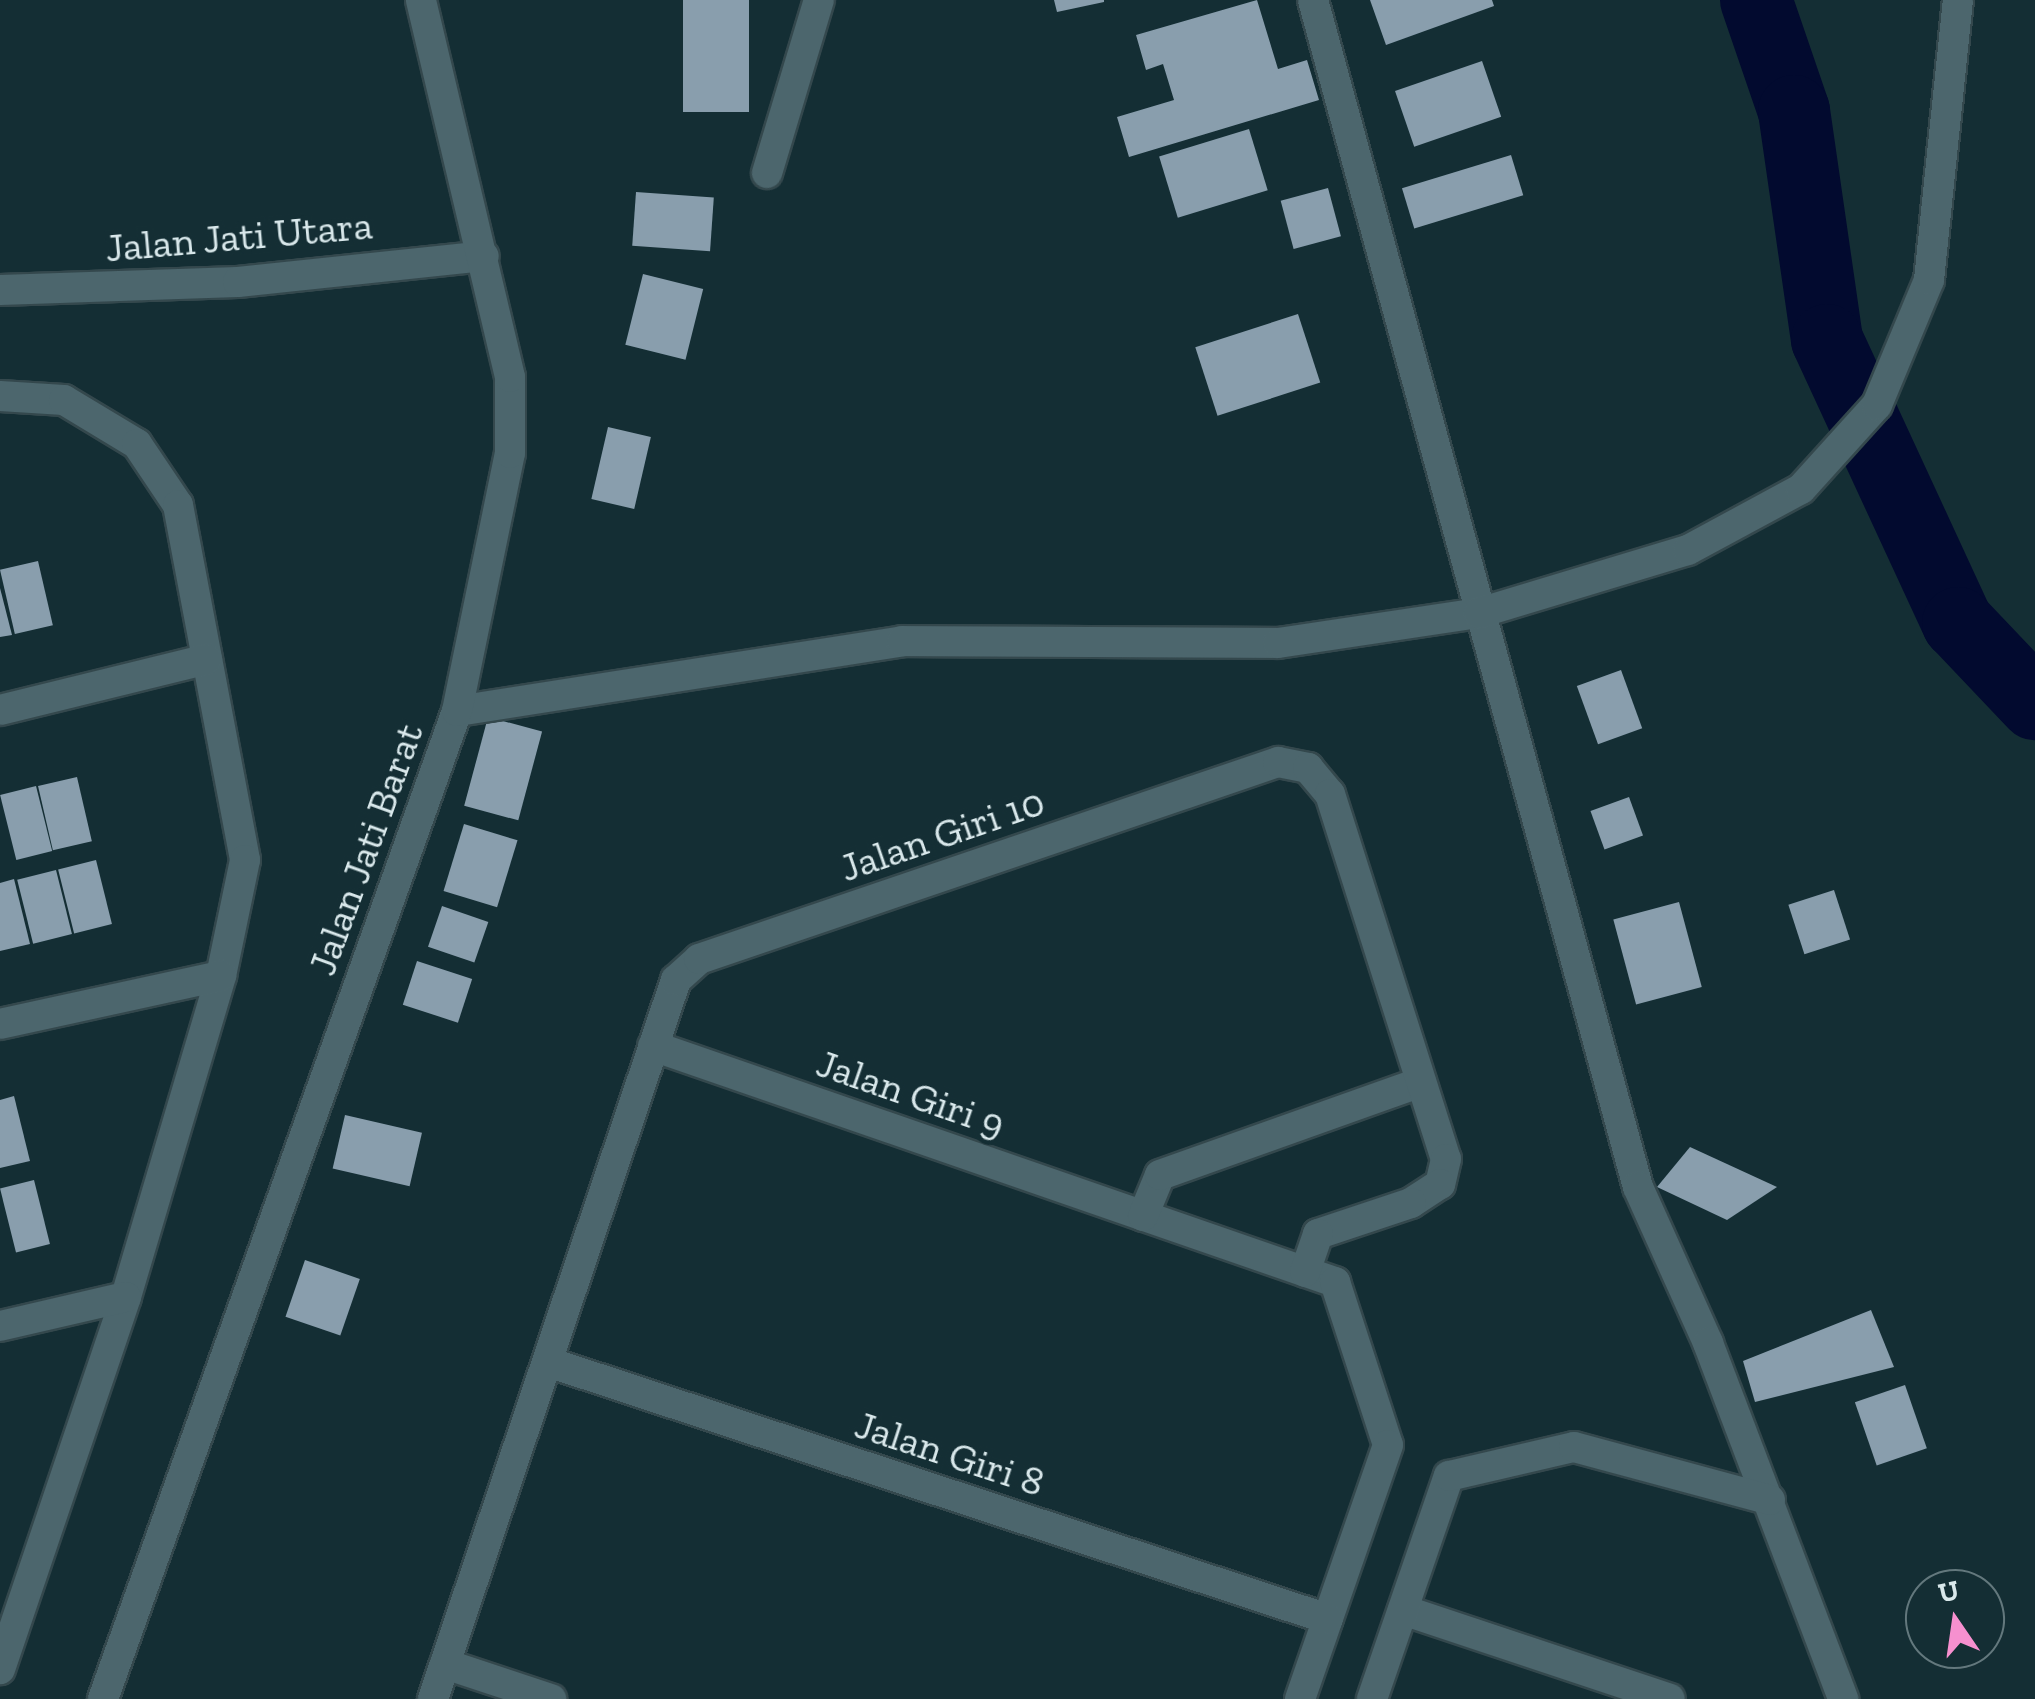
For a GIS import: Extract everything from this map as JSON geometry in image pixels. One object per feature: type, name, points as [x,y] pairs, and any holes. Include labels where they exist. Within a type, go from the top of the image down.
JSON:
[{"type":"street","name":"Jalan Jati Barat","points":[[104,1699],[457,711],[510,453],[510,377],[422,0]]},
{"type":"street","points":[[767,173],[820,0]]},
{"type":"street","points":[[1312,0],[1638,1187],[1770,1500],[1843,1699]]},
{"type":"street","points":[[457,711],[568,700],[722,666],[902,641],[1278,644],[1479,613],[1688,550],[1802,489],[1858,436],[1928,280],[1958,0]]},
{"type":"street","name":"Jalan Jati Utara","points":[[0,290],[238,282],[484,256]]},
{"type":"street","points":[[0,396],[64,400],[137,444],[178,504],[245,860],[221,976],[126,1297],[9,1618],[0,1670]]},
{"type":"street","points":[[0,710],[207,659]]},
{"type":"street","name":"Jalan Giri 10","points":[[433,1699],[652,1046],[676,980],[699,959],[1278,762],[1308,768],[1330,794],[1421,1082]]},
{"type":"street","points":[[0,1024],[221,976]]},
{"type":"street","name":"Jalan Giri 9","points":[[652,1046],[1335,1282],[1388,1445],[1328,1619]]},
{"type":"street","points":[[1144,1216],[1160,1175],[1421,1082],[1446,1159],[1440,1184],[1318,1234],[1304,1272]]},
{"type":"street","points":[[0,1326],[126,1297]]},
{"type":"street","name":"Jalan Giri 8","points":[[548,1362],[1328,1619]]},
{"type":"street","points":[[1372,1699],[1449,1476],[1574,1447],[1770,1500]]},
{"type":"street","points":[[1403,1610],[1670,1699]]},
{"type":"street","points":[[1300,1699],[1328,1619]]},
{"type":"street","points":[[445,1664],[551,1699]]},
{"type":"building","points":[[683,0],[749,0],[749,112],[683,112]]},
{"type":"building","points":[[1054,0],[1104,0],[1104,2],[1057,12]]},
{"type":"building","points":[[1257,0],[1278,69],[1307,60],[1319,100],[1129,157],[1117,117],[1174,100],[1163,64],[1146,70],[1136,35]]},
{"type":"building","points":[[1370,0],[1492,0],[1494,6],[1386,45]]},
{"type":"building","points":[[1482,61],[1501,117],[1414,147],[1395,91]]},
{"type":"building","points":[[1249,129],[1268,190],[1178,218],[1159,156]]},
{"type":"building","points":[[1511,155],[1523,195],[1414,228],[1402,188]]},
{"type":"building","points":[[1328,188],[1341,236],[1294,249],[1281,201]]},
{"type":"building","points":[[636,192],[714,197],[710,251],[632,246]]},
{"type":"building","points":[[643,274],[703,289],[685,360],[625,345]]},
{"type":"building","points":[[1298,314],[1320,382],[1218,416],[1195,347]]},
{"type":"building","points":[[608,427],[651,437],[634,509],[591,499]]},
{"type":"building","points":[[38,561],[53,625],[15,634],[0,570]]},
{"type":"building","points":[[0,588],[12,635],[0,637]]},
{"type":"building","points":[[1621,670],[1642,728],[1598,744],[1577,686]]},
{"type":"building","points":[[488,717],[542,731],[518,820],[464,806]]},
{"type":"building","points":[[77,777],[92,841],[53,850],[38,786]]},
{"type":"building","points":[[36,786],[52,851],[16,860],[0,795]]},
{"type":"building","points":[[1629,797],[1643,836],[1604,850],[1590,811]]},
{"type":"building","points":[[464,824],[518,840],[497,907],[444,891]]},
{"type":"building","points":[[96,860],[112,924],[74,933],[58,869]]},
{"type":"building","points":[[56,870],[72,934],[33,944],[17,880]]},
{"type":"building","points":[[14,879],[30,944],[0,951],[0,883]]},
{"type":"building","points":[[1834,890],[1850,939],[1804,954],[1788,905]]},
{"type":"building","points":[[1679,902],[1702,987],[1636,1005],[1613,920]]},
{"type":"building","points":[[442,906],[488,922],[474,963],[428,947]]},
{"type":"building","points":[[417,961],[472,979],[458,1023],[403,1005]]},
{"type":"building","points":[[14,1096],[30,1161],[0,1168],[0,1100]]},
{"type":"building","points":[[345,1115],[422,1133],[410,1186],[333,1169]]},
{"type":"building","points":[[1690,1147],[1777,1187],[1727,1220],[1657,1187]]},
{"type":"building","points":[[34,1180],[50,1244],[16,1253],[0,1188]]},
{"type":"building","points":[[305,1260],[360,1279],[340,1336],[285,1317]]},
{"type":"building","points":[[1871,1310],[1894,1367],[1755,1402],[1743,1361]]},
{"type":"building","points":[[1905,1385],[1927,1448],[1877,1466],[1855,1402]]},
{"type":"waterway","points":[[1756,0],[1794,111],[1827,340],[1958,623],[2035,704]]}]
